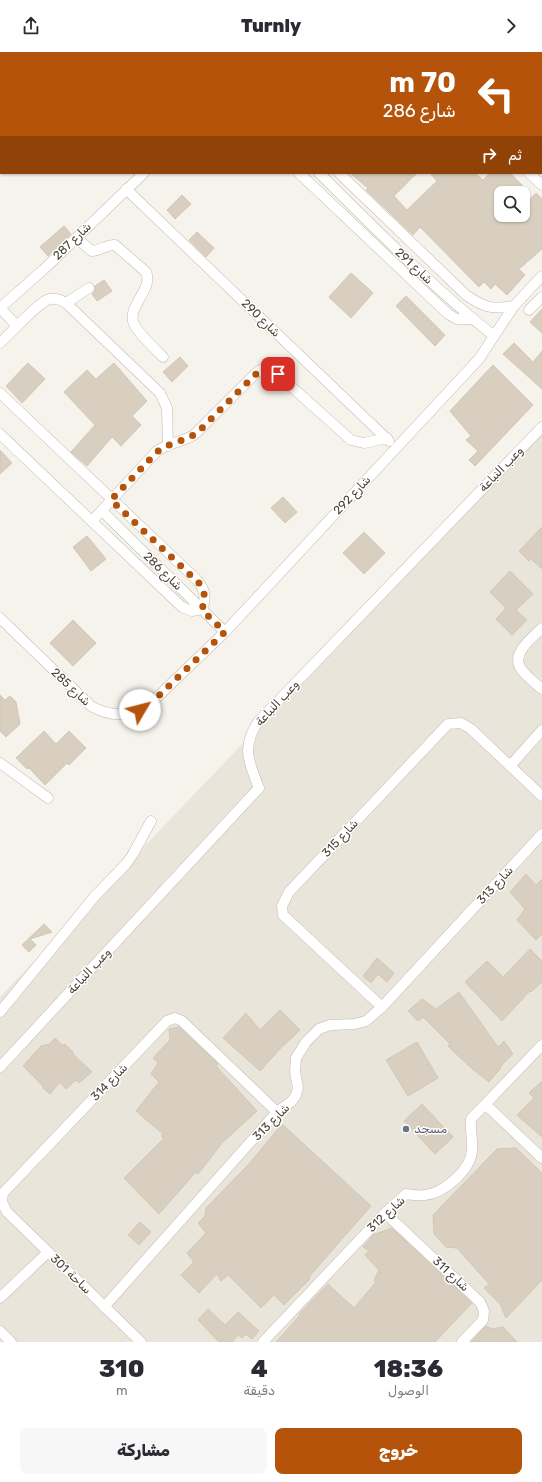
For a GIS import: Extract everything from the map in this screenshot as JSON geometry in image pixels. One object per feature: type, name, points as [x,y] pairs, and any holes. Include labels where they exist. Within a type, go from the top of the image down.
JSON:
[{"type":"street","name":"شارع 287","points":[[0,308],[44,270],[143,174]]},
{"type":"street","points":[[300,174],[448,314],[457,319],[473,319]]},
{"type":"street","name":"شارع 291","points":[[319,174],[406,258],[473,319],[494,336]]},
{"type":"street","points":[[340,174],[466,295],[480,304],[496,309],[514,306]]},
{"type":"street","points":[[530,174],[542,185]]},
{"type":"street","name":"شارع 290","points":[[126,189],[397,448]]},
{"type":"street","points":[[371,241],[380,232]]},
{"type":"street","points":[[76,238],[92,251],[110,245],[115,245],[146,272],[147,280],[134,312],[133,319],[135,326],[163,357]]},
{"type":"street","points":[[398,267],[406,258]]},
{"type":"street","points":[[494,336],[514,306],[542,276]]},
{"type":"street","points":[[66,303],[89,288]]},
{"type":"street","points":[[529,310],[542,297]]},
{"type":"street","points":[[0,343],[42,302],[56,299],[66,303],[160,393],[167,408],[168,446]]},
{"type":"street","points":[[0,308],[17,326]]},
{"type":"street","name":"شارع 292","points":[[225,632],[479,358],[494,336]]},
{"type":"street","points":[[92,521],[157,452],[185,440],[198,432],[259,371],[263,369],[271,370],[278,374],[351,440],[364,443],[387,438]]},
{"type":"street","points":[[0,394],[201,585],[205,597],[202,610],[192,611],[182,607],[0,434]]},
{"type":"street","name":"وعب النباعة","points":[[0,1067],[259,788],[250,763],[247,749],[250,734],[258,722],[542,427]]},
{"type":"street","name":"شارع 286","points":[[102,511],[225,632]]},
{"type":"street","name":"شارع 285","points":[[0,618],[91,706],[103,712],[112,714],[131,713],[148,706],[225,632]]},
{"type":"street","points":[[542,628],[522,649],[518,659],[520,668],[542,689]]},
{"type":"street","name":"شارع 315","points":[[382,1008],[283,915],[282,906],[289,892],[448,724],[461,723],[471,729],[511,765],[542,796]]},
{"type":"street","points":[[511,765],[542,730]]},
{"type":"street","points":[[0,763],[48,798]]},
{"type":"street","points":[[0,1012],[95,896],[130,860],[151,821]]},
{"type":"street","name":"شارع 313","points":[[104,1307],[277,1112],[292,1101],[298,1088],[295,1072],[296,1058],[306,1042],[319,1029],[330,1025],[355,1024],[366,1021],[382,1008],[542,834]]},
{"type":"street","name":"شارع 314","points":[[48,1252],[7,1212],[2,1202],[3,1193],[167,1021],[175,1018],[182,1021],[277,1112]]},
{"type":"street","name":"شارع 312","points":[[263,1342],[385,1212],[406,1194],[426,1195],[446,1187],[459,1175],[470,1161],[472,1150],[470,1130],[471,1119],[542,1045]]},
{"type":"street","points":[[486,1105],[542,1158]]},
{"type":"street","name":"شارع 311","points":[[385,1212],[480,1302],[484,1311],[483,1320],[462,1342]]},
{"type":"street","name":"ساحة 301","points":[[0,1298],[48,1252],[141,1342]]},
{"type":"street","points":[[0,1331],[11,1342]]},
{"type":"shaded area","points":[[542,431],[542,1342],[0,1342],[0,997]]},
{"type":"building","points":[[351,174],[416,174],[394,196],[407,210],[437,181],[431,174],[476,174],[483,180],[489,174],[511,174],[523,186],[494,186],[494,222],[530,222],[530,199],[536,193],[542,199],[542,249],[519,269],[525,275],[507,295],[495,284],[491,289],[484,282],[479,287],[420,227],[413,235],[366,190],[368,188]]},
{"type":"building","points":[[182,195],[191,204],[175,219],[167,210]]},
{"type":"building","points":[[64,226],[71,234],[48,256],[40,247]]},
{"type":"building","points":[[197,232],[214,248],[206,257],[189,240]]},
{"type":"building","points":[[351,273],[373,293],[351,318],[329,297]]},
{"type":"building","points":[[104,280],[112,291],[97,301],[92,294],[95,291],[95,286]]},
{"type":"building","points":[[406,296],[445,335],[435,346],[396,306]]},
{"type":"building","points":[[542,309],[542,333],[530,322]]},
{"type":"building","points":[[514,343],[533,362],[542,351],[542,389],[503,354]]},
{"type":"building","points":[[180,357],[188,366],[172,382],[163,372]]},
{"type":"building","points":[[28,363],[45,379],[22,403],[6,386]]},
{"type":"building","points":[[114,363],[147,401],[132,416],[141,425],[121,446],[112,437],[87,466],[71,452],[95,425],[64,392],[87,370],[96,379]]},
{"type":"building","points":[[493,365],[533,405],[475,466],[469,460],[478,451],[466,440],[471,436],[450,411]]},
{"type":"building","points":[[0,450],[12,463],[0,474]]},
{"type":"building","points":[[283,497],[297,512],[285,523],[271,508]]},
{"type":"building","points":[[542,527],[542,569],[531,559],[529,561],[519,551]]},
{"type":"building","points":[[364,532],[385,553],[364,574],[343,553]]},
{"type":"building","points":[[87,536],[106,559],[91,571],[73,547]]},
{"type":"building","points":[[510,571],[533,594],[516,610],[527,620],[512,635],[496,619],[506,608],[490,592]]},
{"type":"building","points":[[73,620],[96,643],[73,666],[50,643]]},
{"type":"building","points":[[0,695],[5,700],[10,696],[16,702],[20,724],[6,737],[0,731]]},
{"type":"building","points":[[44,731],[56,744],[69,731],[86,748],[69,765],[67,763],[45,785],[29,768],[27,769],[16,758]]},
{"type":"building","points":[[526,874],[536,885],[542,879],[542,934],[536,940],[517,920],[525,909],[510,892]]},
{"type":"building","points":[[44,924],[52,932],[30,939],[36,945],[29,952],[22,945]]},
{"type":"building","points":[[530,949],[542,961],[542,982],[531,992],[530,991],[502,1021],[465,982],[487,961],[503,977]]},
{"type":"building","points":[[377,958],[394,973],[387,982],[378,974],[371,983],[363,976]]},
{"type":"building","points":[[459,992],[498,1047],[504,1041],[513,1054],[500,1067],[501,1068],[489,1082],[470,1067],[448,1046],[450,1044],[423,1017],[418,1021],[408,1011],[422,999],[436,1009]]},
{"type":"building","points":[[280,1010],[300,1030],[260,1071],[223,1038],[246,1013],[260,1030]]},
{"type":"building","points":[[179,1027],[218,1064],[216,1066],[257,1111],[223,1142],[198,1174],[196,1172],[159,1214],[124,1178],[164,1138],[161,1136],[163,1134],[136,1111],[159,1082],[151,1074],[158,1063],[153,1058],[170,1040],[169,1029]]},
{"type":"building","points":[[55,1038],[62,1045],[65,1044],[92,1072],[79,1083],[76,1080],[66,1089],[60,1082],[50,1094],[23,1066],[41,1046],[50,1044]]},
{"type":"building","points":[[417,1042],[438,1078],[408,1096],[386,1060]]},
{"type":"building","points":[[542,1081],[542,1137],[517,1115],[534,1098],[529,1093]]},
{"type":"building","points":[[422,1104],[453,1137],[435,1154],[404,1121]]},
{"type":"building","points":[[282,1124],[371,1206],[309,1277],[310,1279],[284,1305],[274,1295],[261,1308],[228,1275],[221,1281],[217,1274],[199,1293],[181,1275],[194,1262],[187,1253],[206,1233],[198,1223],[205,1216],[206,1208],[248,1165]]},
{"type":"building","points":[[516,1148],[542,1173],[542,1280],[506,1318],[500,1304],[484,1288],[489,1284],[457,1248],[446,1247],[434,1234],[433,1215],[497,1149]]},
{"type":"building","points":[[140,1222],[151,1232],[139,1245],[128,1235]]},
{"type":"building","points":[[392,1228],[472,1303],[435,1342],[276,1342],[300,1315],[299,1314],[328,1284],[354,1308],[376,1282],[374,1280],[379,1270],[365,1255],[369,1250],[363,1247],[373,1235]]},
{"type":"building","points":[[208,1309],[225,1325],[238,1312],[259,1331],[252,1339],[246,1334],[242,1338],[238,1335],[232,1342],[219,1342],[198,1320]]},
{"type":"building","points":[[486,1326],[492,1329],[503,1327],[517,1342],[471,1342]]},
{"type":"place","name":"مسجد","points":[[406,1129]]},
{"type":"route","points":[[140,710],[148,706],[225,632],[202,610],[205,604],[205,597],[204,591],[197,580],[111,500],[160,449],[185,440],[198,432],[256,373],[263,369],[267,369],[278,374]]}]
